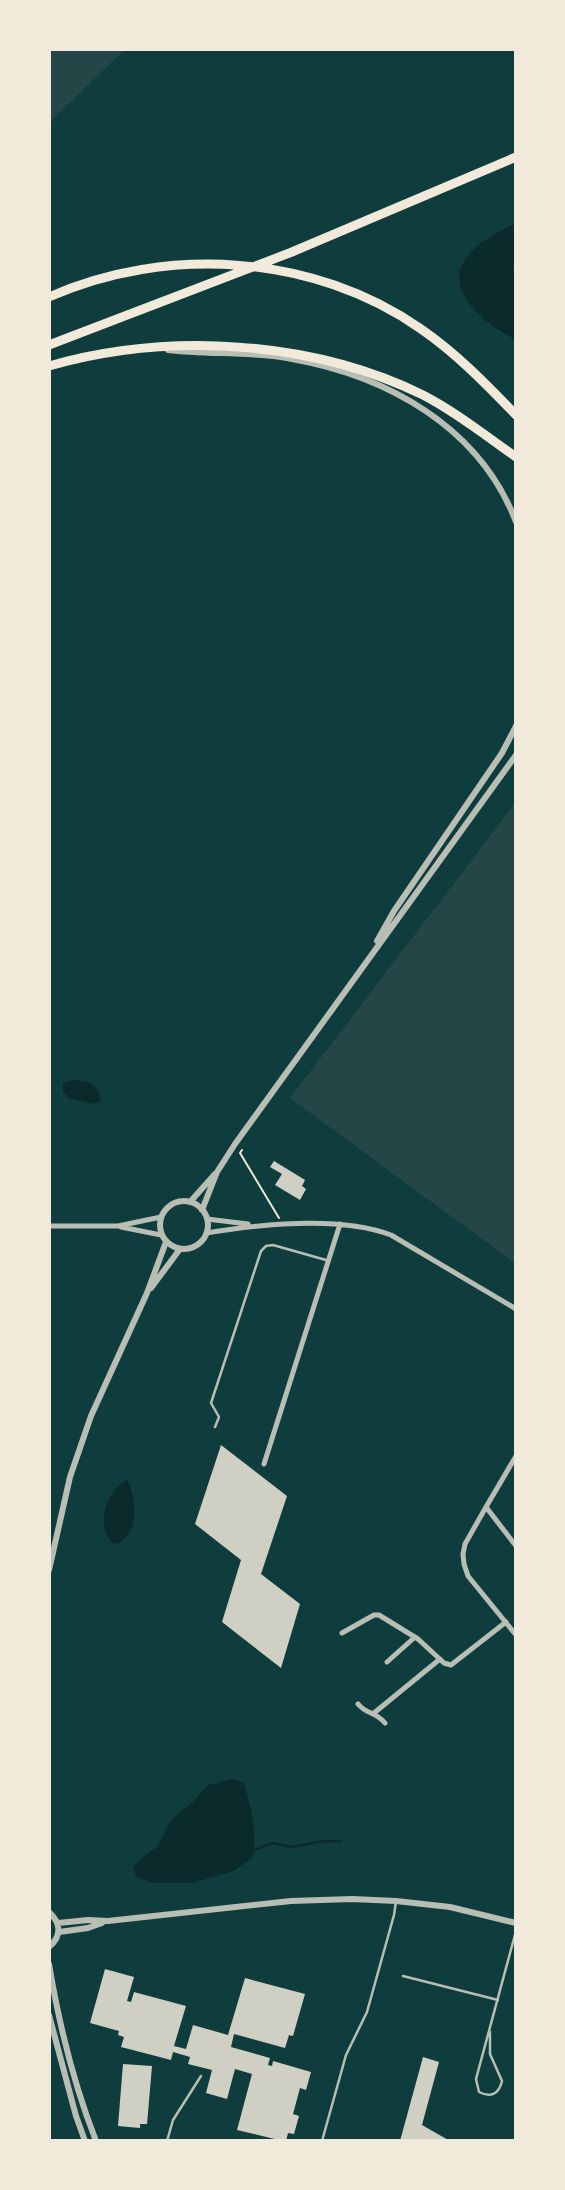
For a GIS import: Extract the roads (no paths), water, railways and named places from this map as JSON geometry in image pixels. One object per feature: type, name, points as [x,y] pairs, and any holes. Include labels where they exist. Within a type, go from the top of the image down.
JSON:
[{"type":"highway","points":[[49,345],[292,252],[516,157]]},
{"type":"highway","points":[[49,297],[100,278],[145,268],[221,264],[287,273],[333,285],[396,313],[449,350],[516,415]]},
{"type":"highway","points":[[49,366],[108,354],[197,346],[257,348],[303,354],[388,379],[426,397],[466,421],[516,457]]},
{"type":"street","points":[[153,349],[290,358],[356,374],[387,387],[415,403],[467,446],[498,486],[516,522]]},
{"type":"street","points":[[362,968],[394,911],[502,753],[516,726]]},
{"type":"street","points":[[190,1202],[216,1172],[516,755]]},
{"type":"street","points":[[202,1210],[216,1172]]},
{"type":"street","points":[[183,1201],[202,1210],[207,1219],[206,1233],[196,1246],[180,1249],[166,1242],[161,1235],[159,1223],[164,1211],[172,1204],[183,1201]]},
{"type":"street","points":[[49,1226],[118,1226],[161,1217]]},
{"type":"street","points":[[207,1219],[255,1225],[341,1224],[374,1229],[391,1235],[516,1309]]},
{"type":"street","points":[[264,1464],[341,1224]]},
{"type":"street","points":[[206,1233],[255,1225]]},
{"type":"street","points":[[118,1226],[161,1235]]},
{"type":"street","points":[[49,1570],[70,1477],[91,1416],[147,1293],[166,1242]]},
{"type":"street","points":[[147,1293],[180,1249]]},
{"type":"street","points":[[516,1456],[486,1507],[463,1554],[468,1576],[516,1635]]},
{"type":"street","points":[[486,1507],[516,1546]]},
{"type":"street","points":[[342,1633],[374,1615],[379,1615],[415,1637],[448,1665],[453,1665],[506,1622]]},
{"type":"street","points":[[387,1662],[415,1637]]},
{"type":"street","points":[[373,1713],[440,1659]]},
{"type":"street","points":[[358,1704],[363,1711],[373,1713],[385,1723]]},
{"type":"street","points":[[58,1923],[108,1921],[290,1901],[343,1899],[396,1901],[450,1908],[516,1923]]},
{"type":"street","points":[[49,1912],[58,1923],[59,1932],[57,1939],[49,1947]]},
{"type":"street","points":[[59,1932],[108,1921]]},
{"type":"street","points":[[49,1964],[63,2031],[86,2115],[96,2141]]},
{"type":"street","points":[[49,2015],[85,2141]]},
{"type":"lane","points":[[215,1427],[219,1417],[211,1403],[261,1251],[273,1245],[330,1261]]},
{"type":"lane","points":[[322,2141],[346,2055],[367,2012],[396,1901]]},
{"type":"lane","points":[[490,2032],[490,2054],[502,2081],[498,2092],[485,2095],[479,2092],[476,2079],[516,1931]]},
{"type":"lane","points":[[402,1976],[498,2000]]},
{"type":"lane","points":[[167,2141],[173,2120],[201,2076]]},
{"type":"waterway","points":[[254,1850],[273,1843],[291,1847],[323,1841],[341,1841]]}]
